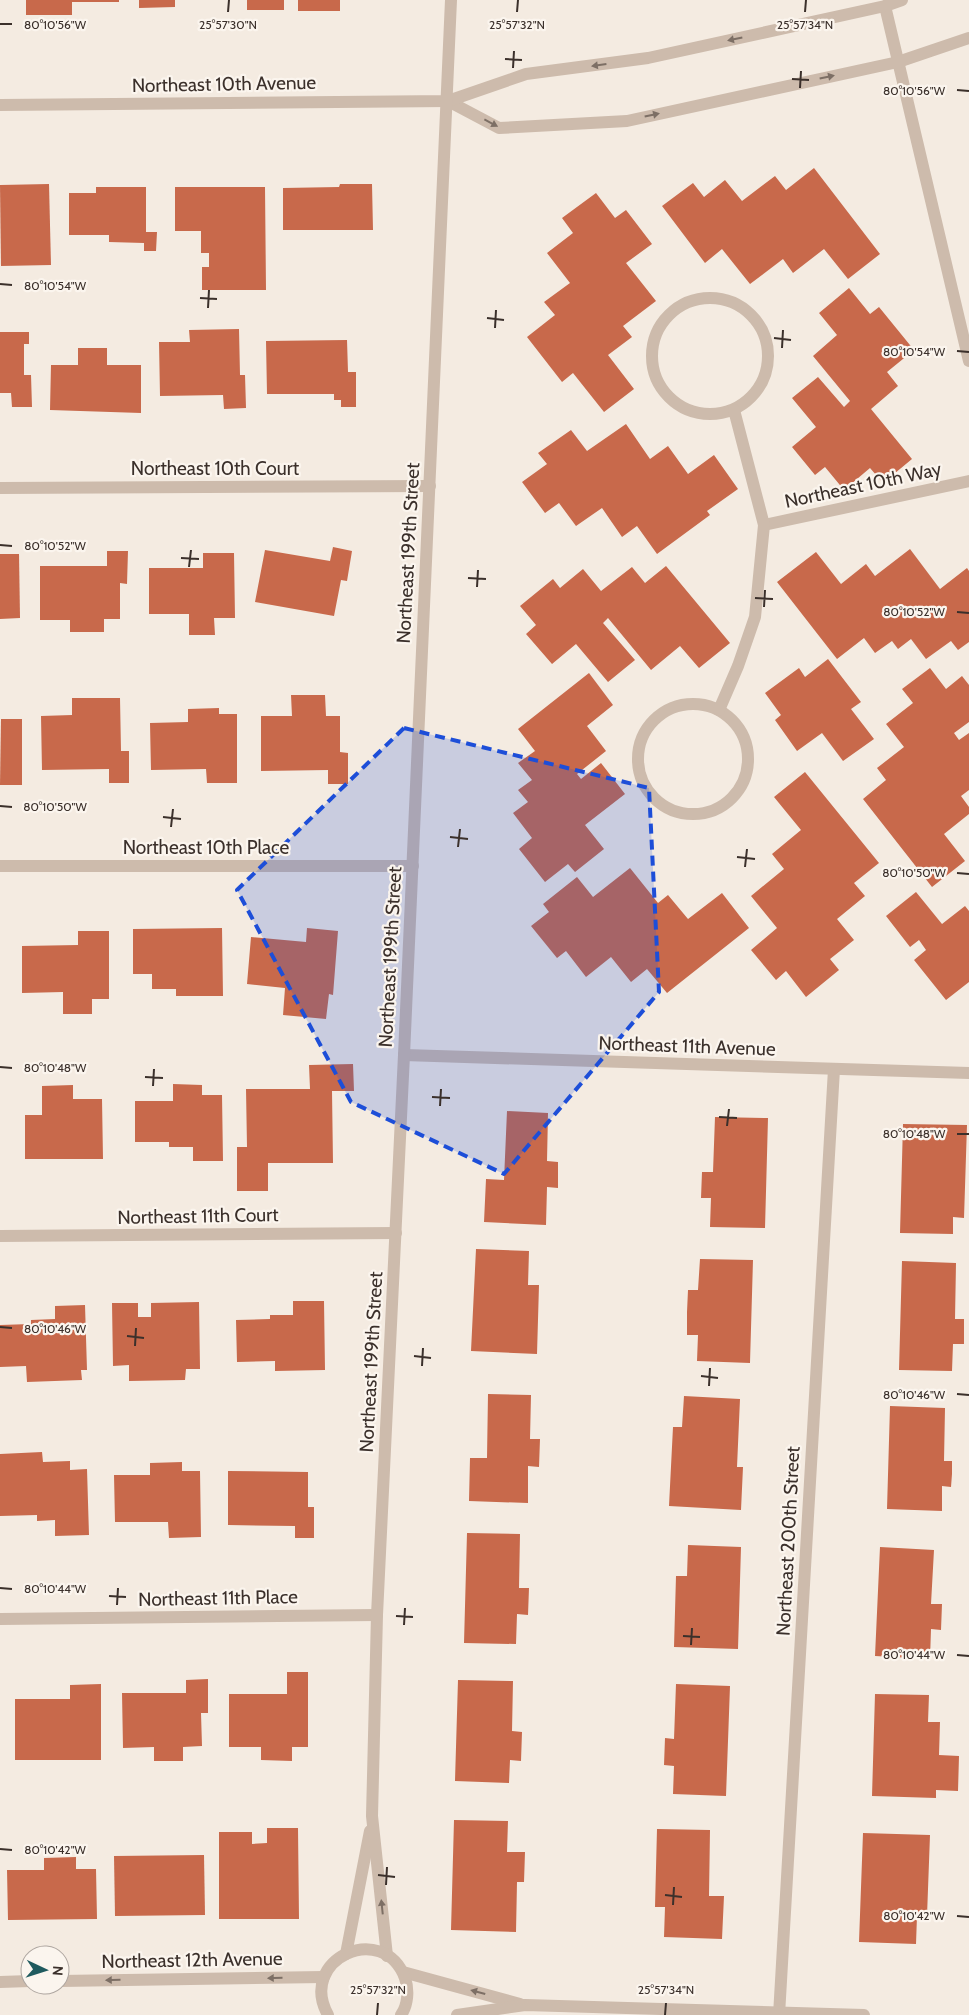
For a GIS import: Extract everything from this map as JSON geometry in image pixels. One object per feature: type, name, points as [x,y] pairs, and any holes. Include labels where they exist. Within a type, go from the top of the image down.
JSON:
[{"type":"street","name":"Northeast 199th Street","points":[[387,1956],[372,1816],[377,1614],[413,866],[451,0]]},
{"type":"street","name":"Northeast 10th Avenue","points":[[0,105],[448,100],[526,74],[648,58],[885,6],[902,0]]},
{"type":"street","points":[[885,6],[969,361]]},
{"type":"street","name":"Northeast 10th Avenue","points":[[448,100],[499,128],[627,120],[898,62],[969,38]]},
{"type":"street","points":[[713,298],[732,302],[749,312],[761,327],[768,345],[768,365],[762,384],[750,399],[734,410],[716,414],[696,414],[679,406],[665,393],[655,376],[652,357],[654,338],[663,321],[677,308],[694,299],[713,298]]},
{"type":"street","name":"Northeast 10th Way","points":[[719,710],[738,666],[755,617],[764,525],[734,410]]},
{"type":"street","name":"Northeast 10th Way","points":[[764,525],[969,481]]},
{"type":"street","name":"Northeast 10th Court","points":[[0,488],[430,486]]},
{"type":"street","points":[[684,705],[703,705],[719,710],[734,722],[743,738],[748,755],[746,773],[739,790],[726,803],[711,812],[693,815],[675,812],[659,803],[647,790],[639,773],[638,754],[642,737],[652,722],[667,710],[684,705]]},
{"type":"street","name":"Northeast 10th Place","points":[[0,866],[413,866]]},
{"type":"street","name":"Northeast 11th Avenue","points":[[404,1055],[969,1073]]},
{"type":"street","name":"Northeast 200th Street","points":[[779,2013],[834,1069]]},
{"type":"street","name":"Northeast 11th Court","points":[[0,1236],[396,1233]]},
{"type":"street","name":"Northeast 11th Place","points":[[0,1619],[377,1614]]},
{"type":"street","name":"Northeast 199th Street","points":[[346,1954],[372,1816]]},
{"type":"street","points":[[328,2015],[323,2006],[321,1992],[324,1977],[331,1965],[354,1950],[368,1949],[382,1952],[394,1960],[403,1972],[408,1985],[408,1999],[402,2015]]},
{"type":"street","points":[[403,1972],[525,2005]]},
{"type":"street","name":"Northeast 12th Avenue","points":[[70,1981],[324,1977]]},
{"type":"street","points":[[0,1982],[20,1981]]},
{"type":"street","points":[[457,2015],[525,2005],[864,2015]]},
{"type":"highlighted area","points":[[404,728],[649,788],[659,992],[504,1174],[351,1102],[237,890]]},
{"type":"building","points":[[26,0],[119,0],[119,2],[72,2],[72,15],[26,15]]},
{"type":"building","points":[[139,0],[175,0],[175,7],[139,8]]},
{"type":"building","points":[[247,0],[284,0],[284,10],[247,10]]},
{"type":"building","points":[[298,0],[340,0],[340,11],[298,11]]},
{"type":"building","points":[[814,168],[880,254],[848,279],[824,249],[793,273],[783,259],[750,284],[722,249],[705,263],[662,206],[693,183],[704,197],[725,180],[742,201],[775,176],[786,190]]},
{"type":"building","points":[[49,184],[51,265],[1,266],[0,185]]},
{"type":"building","points":[[340,184],[372,184],[373,230],[283,230],[283,188],[339,187]]},
{"type":"building","points":[[96,187],[146,187],[146,232],[157,232],[156,251],[144,251],[144,243],[109,242],[109,235],[69,235],[69,193],[96,193]]},
{"type":"building","points":[[175,187],[265,187],[266,290],[202,290],[202,267],[209,267],[209,253],[201,253],[201,231],[175,231]]},
{"type":"building","points":[[596,193],[615,218],[626,210],[652,244],[626,263],[656,301],[623,326],[632,337],[608,355],[634,389],[604,412],[573,373],[562,382],[527,337],[555,315],[544,302],[570,283],[547,253],[573,233],[562,218]]},
{"type":"building","points":[[849,288],[870,314],[879,307],[914,350],[887,372],[898,386],[871,409],[912,459],[883,483],[870,468],[844,490],[825,467],[815,475],[792,447],[816,427],[792,398],[818,377],[844,407],[850,401],[813,356],[837,335],[819,313]]},
{"type":"building","points":[[239,329],[240,375],[245,375],[246,408],[224,409],[223,395],[160,396],[159,342],[190,342],[189,330]]},
{"type":"building","points":[[0,332],[29,332],[29,344],[24,344],[24,375],[31,375],[32,407],[12,407],[11,393],[0,393]]},
{"type":"building","points":[[347,340],[348,372],[356,372],[356,407],[341,407],[341,400],[334,400],[334,394],[267,394],[266,341]]},
{"type":"building","points":[[78,348],[107,348],[107,365],[141,365],[141,413],[50,410],[51,365],[78,365]]},
{"type":"building","points":[[626,424],[650,459],[668,446],[688,474],[714,455],[738,489],[707,511],[710,515],[657,554],[637,526],[622,537],[602,508],[576,526],[559,503],[545,513],[522,482],[547,464],[538,453],[571,430],[587,451]]},
{"type":"building","points":[[333,547],[352,551],[347,581],[341,580],[334,616],[255,602],[265,550],[330,561]]},
{"type":"building","points":[[910,549],[940,589],[967,568],[969,571],[969,642],[958,650],[951,641],[926,659],[911,639],[898,649],[892,641],[875,653],[864,638],[837,659],[777,582],[816,552],[841,584],[866,564],[875,576]]},
{"type":"building","points":[[107,551],[128,551],[127,584],[120,583],[120,619],[104,619],[104,632],[70,632],[70,620],[40,620],[40,566],[107,566]]},
{"type":"building","points":[[203,553],[234,553],[235,618],[214,618],[215,635],[189,635],[189,614],[149,614],[149,568],[203,568]]},
{"type":"building","points":[[0,554],[19,554],[20,618],[0,619]]},
{"type":"building","points":[[666,566],[730,643],[699,668],[680,646],[651,670],[608,618],[603,623],[635,660],[608,682],[576,644],[552,664],[526,634],[536,625],[520,606],[553,579],[560,588],[583,569],[601,591],[632,567],[645,583]]},
{"type":"building","points":[[828,659],[861,702],[851,709],[874,739],[843,761],[822,733],[797,751],[775,720],[781,715],[765,693],[799,668],[805,677]]},
{"type":"building","points":[[930,668],[946,689],[962,676],[969,685],[969,722],[954,733],[959,740],[969,733],[969,790],[961,796],[969,807],[969,814],[944,834],[965,861],[932,887],[863,799],[886,780],[877,768],[904,747],[886,724],[913,703],[902,689]]},
{"type":"building","points":[[589,673],[613,705],[587,726],[606,751],[577,774],[581,779],[601,763],[625,794],[585,825],[604,849],[575,872],[568,864],[545,882],[519,849],[532,838],[513,813],[528,802],[518,790],[532,780],[518,763],[535,751],[518,729]]},
{"type":"building","points":[[291,695],[325,695],[326,716],[340,716],[340,752],[348,753],[348,784],[328,784],[328,770],[261,771],[261,716],[292,716]]},
{"type":"building","points":[[72,698],[120,698],[121,751],[129,751],[129,783],[109,783],[109,769],[42,770],[41,716],[72,715]]},
{"type":"building","points":[[219,708],[219,714],[237,714],[237,783],[207,783],[206,769],[151,770],[150,723],[188,722],[188,709]]},
{"type":"building","points":[[1,719],[22,719],[22,785],[0,785]]},
{"type":"building","points":[[805,772],[879,863],[854,883],[865,896],[837,919],[854,940],[830,959],[839,970],[806,997],[786,971],[776,980],[751,950],[777,928],[751,896],[784,869],[772,854],[801,830],[774,797]]},
{"type":"building","points":[[630,868],[658,903],[668,895],[688,919],[722,893],[749,928],[667,993],[647,969],[631,982],[611,957],[586,977],[566,951],[557,958],[531,926],[549,912],[543,904],[577,877],[593,897]]},
{"type":"building","points":[[916,892],[942,924],[965,906],[969,911],[969,982],[946,1000],[914,960],[926,950],[919,940],[910,947],[886,916]]},
{"type":"building","points":[[222,928],[223,996],[176,996],[176,989],[152,989],[152,974],[133,974],[133,929]]},
{"type":"building","points":[[307,928],[338,931],[333,995],[329,994],[326,1019],[283,1015],[285,988],[247,984],[251,937],[306,942]]},
{"type":"building","points":[[78,931],[109,931],[109,999],[92,999],[92,1014],[63,1014],[63,992],[22,993],[22,946],[78,945]]},
{"type":"building","points":[[353,1064],[354,1091],[332,1091],[333,1163],[268,1163],[268,1191],[237,1191],[237,1147],[247,1147],[246,1089],[310,1089],[309,1065]]},
{"type":"building","points":[[173,1084],[202,1085],[202,1095],[222,1095],[223,1161],[193,1161],[193,1147],[169,1147],[169,1142],[135,1142],[135,1101],[173,1101]]},
{"type":"building","points":[[73,1085],[73,1099],[102,1099],[103,1159],[25,1159],[25,1115],[42,1115],[42,1086]]},
{"type":"building","points":[[507,1111],[548,1113],[547,1161],[558,1162],[558,1188],[547,1187],[546,1225],[484,1222],[486,1179],[504,1180]]},
{"type":"building","points":[[715,1117],[768,1118],[765,1228],[710,1227],[711,1198],[701,1198],[702,1172],[713,1172]]},
{"type":"building","points":[[903,1124],[967,1125],[964,1218],[953,1217],[953,1234],[900,1233]]},
{"type":"building","points":[[476,1249],[529,1251],[528,1285],[539,1285],[537,1354],[471,1351]]},
{"type":"building","points":[[700,1259],[753,1260],[750,1363],[697,1361],[698,1335],[687,1335],[687,1312],[688,1290],[698,1290]]},
{"type":"building","points":[[902,1261],[956,1263],[955,1319],[964,1319],[964,1344],[953,1344],[952,1371],[899,1370]]},
{"type":"building","points":[[293,1301],[324,1301],[325,1370],[275,1371],[275,1361],[237,1362],[236,1320],[270,1319],[270,1315],[293,1315]]},
{"type":"building","points":[[199,1302],[200,1369],[186,1369],[185,1380],[129,1381],[129,1365],[113,1366],[112,1303],[138,1303],[138,1317],[151,1317],[151,1303]]},
{"type":"building","points":[[85,1305],[87,1370],[81,1370],[82,1380],[27,1382],[26,1366],[0,1367],[0,1325],[31,1324],[31,1320],[55,1319],[55,1306]]},
{"type":"building","points":[[488,1394],[531,1395],[530,1439],[540,1439],[539,1467],[528,1466],[528,1503],[469,1501],[470,1458],[487,1458]]},
{"type":"building","points":[[684,1396],[740,1399],[737,1467],[743,1467],[741,1510],[669,1506],[673,1427],[682,1427]]},
{"type":"building","points":[[890,1406],[945,1408],[944,1461],[952,1461],[952,1474],[951,1487],[942,1486],[942,1511],[887,1509]]},
{"type":"building","points":[[42,1452],[43,1462],[70,1461],[70,1470],[87,1469],[89,1535],[55,1536],[55,1520],[37,1521],[37,1515],[0,1516],[0,1454]]},
{"type":"building","points":[[182,1462],[182,1471],[200,1471],[201,1537],[169,1538],[168,1522],[115,1522],[114,1475],[150,1475],[150,1463]]},
{"type":"building","points":[[228,1471],[308,1472],[308,1507],[314,1507],[314,1538],[295,1538],[295,1526],[228,1525]]},
{"type":"building","points":[[467,1533],[520,1534],[519,1588],[529,1588],[528,1615],[517,1614],[516,1644],[464,1643]]},
{"type":"building","points":[[688,1545],[741,1547],[738,1649],[674,1647],[676,1576],[687,1576]]},
{"type":"building","points":[[880,1547],[934,1550],[931,1604],[942,1604],[941,1630],[931,1629],[930,1659],[875,1656]]},
{"type":"building","points":[[287,1672],[308,1672],[308,1747],[292,1747],[292,1761],[261,1760],[261,1747],[229,1747],[229,1694],[287,1694]]},
{"type":"building","points":[[208,1679],[208,1713],[201,1713],[202,1746],[183,1747],[183,1761],[154,1761],[154,1747],[123,1748],[122,1693],[186,1693],[186,1680]]},
{"type":"building","points":[[458,1680],[513,1681],[512,1731],[522,1732],[521,1761],[510,1760],[509,1783],[455,1781]]},
{"type":"building","points":[[101,1684],[101,1760],[15,1760],[15,1699],[70,1699],[70,1685]]},
{"type":"building","points":[[676,1684],[730,1686],[726,1796],[673,1794],[674,1766],[664,1765],[665,1738],[674,1739]]},
{"type":"building","points":[[875,1694],[929,1695],[928,1722],[940,1722],[939,1755],[959,1756],[958,1791],[936,1790],[936,1798],[872,1796]]},
{"type":"building","points":[[454,1820],[508,1821],[507,1852],[525,1852],[524,1882],[517,1882],[516,1932],[451,1930]]},
{"type":"building","points":[[267,1828],[298,1828],[299,1919],[219,1919],[219,1832],[252,1832],[252,1844],[267,1843]]},
{"type":"building","points":[[657,1829],[710,1830],[709,1896],[724,1896],[722,1939],[664,1937],[665,1907],[655,1907]]},
{"type":"building","points":[[863,1833],[930,1835],[927,1916],[917,1916],[916,1944],[859,1942]]},
{"type":"building","points":[[204,1855],[205,1915],[115,1916],[114,1856]]},
{"type":"building","points":[[76,1857],[76,1869],[96,1869],[97,1919],[8,1920],[7,1870],[44,1870],[44,1858]]}]
